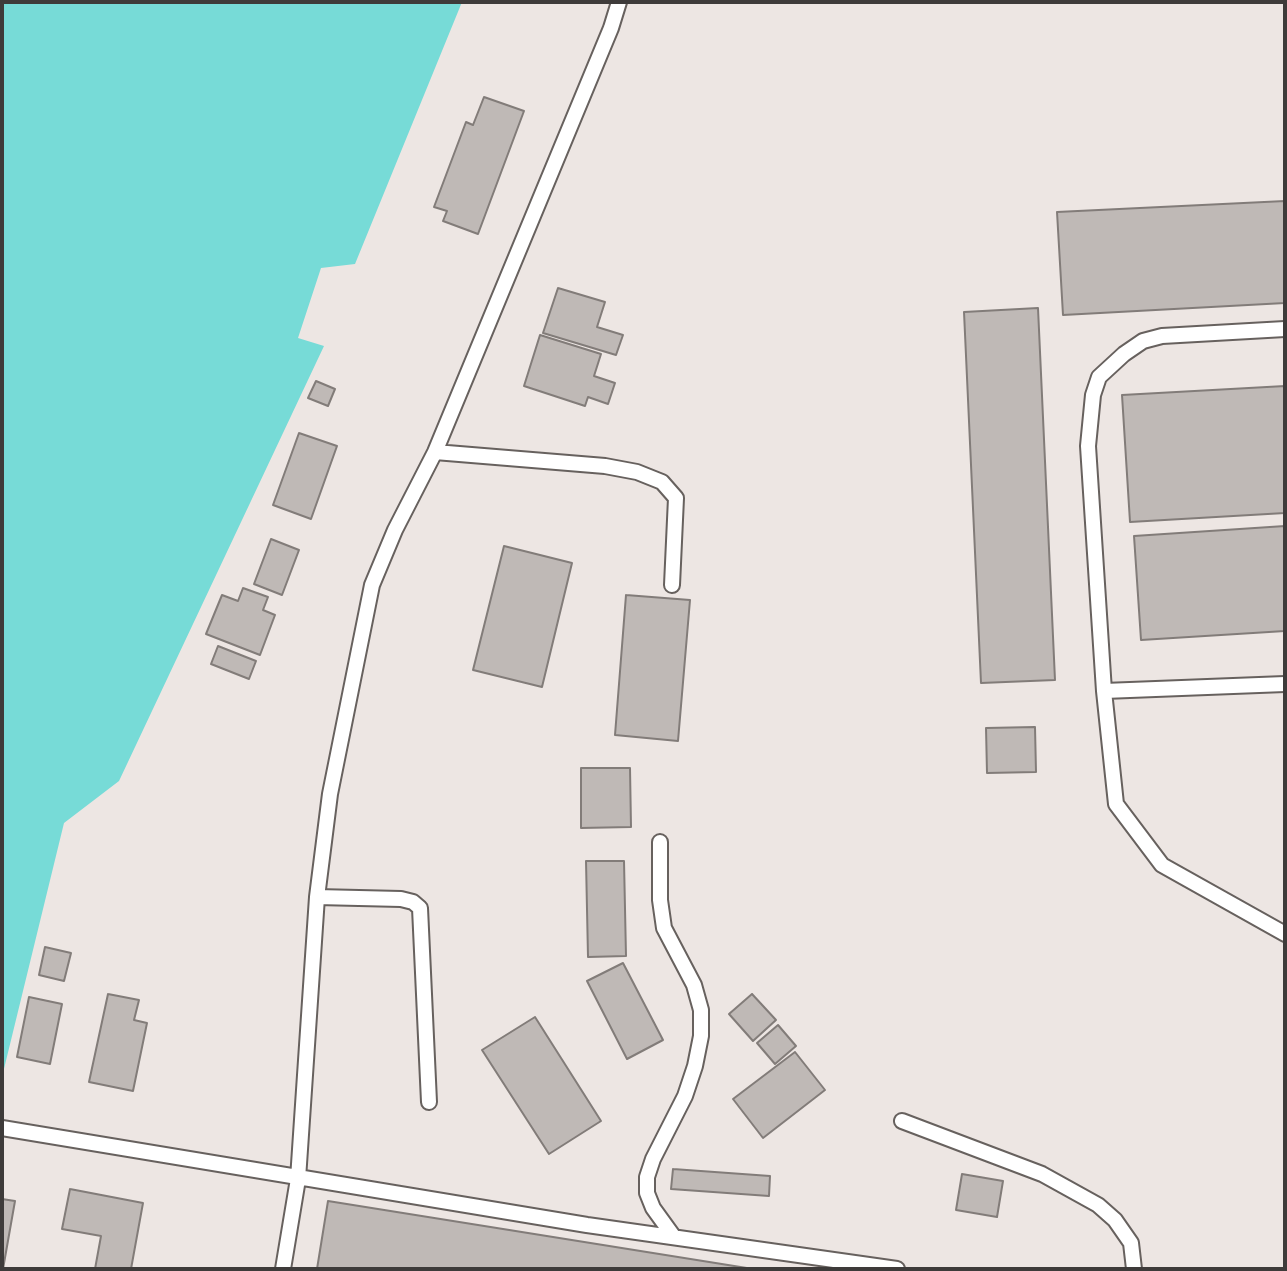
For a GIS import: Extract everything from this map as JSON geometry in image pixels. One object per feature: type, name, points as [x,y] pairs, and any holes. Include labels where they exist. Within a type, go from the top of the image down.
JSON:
[{"type":"lane","points":[[283,1269],[298,1179],[317,897],[330,794],[372,585],[395,530],[435,452],[620,2]]},
{"type":"lane","points":[[1285,329],[1163,336],[1143,341],[1099,377],[1093,395],[1088,446],[1104,691],[1116,804],[1162,865],[1285,934]]},
{"type":"lane","points":[[435,452],[604,466],[637,472],[662,482],[676,498],[672,585]]},
{"type":"lane","points":[[1104,691],[1285,684]]},
{"type":"lane","points":[[660,842],[660,900],[664,928],[695,985],[701,1010],[701,1036],[695,1066],[685,1096],[653,1159],[647,1177],[650,1200],[674,1237]]},
{"type":"lane","points":[[317,897],[401,899],[414,901],[420,908],[429,1101]]},
{"type":"lane","points":[[902,1121],[1042,1174],[1098,1205],[1115,1220],[1131,1243],[1134,1269]]},
{"type":"lane","points":[[2,1128],[298,1179],[897,1269]]},
{"type":"water","points":[[2,2],[462,2],[355,264],[321,268],[298,338],[324,346],[119,781],[64,823],[2,1077]]},
{"type":"building","points":[[484,97],[524,111],[478,234],[443,221],[447,211],[434,207],[466,122],[473,125]]},
{"type":"building","points":[[1285,201],[1285,303],[1063,315],[1057,212]]},
{"type":"building","points":[[558,288],[605,302],[597,327],[623,335],[616,355],[543,333]]},
{"type":"building","points":[[1038,308],[1055,680],[981,683],[964,312]]},
{"type":"building","points":[[540,335],[601,354],[594,376],[615,383],[608,404],[588,397],[585,406],[524,386]]},
{"type":"building","points":[[316,381],[335,389],[328,406],[308,398]]},
{"type":"building","points":[[1285,386],[1285,513],[1130,522],[1122,395]]},
{"type":"building","points":[[299,433],[337,446],[311,519],[273,505]]},
{"type":"building","points":[[1285,526],[1285,631],[1141,640],[1134,536]]},
{"type":"building","points":[[271,539],[299,550],[282,595],[254,584]]},
{"type":"building","points":[[504,546],[572,563],[542,687],[473,670]]},
{"type":"building","points":[[243,588],[268,597],[263,610],[275,615],[260,655],[206,634],[222,595],[238,601]]},
{"type":"building","points":[[626,595],[690,600],[678,741],[615,735]]},
{"type":"building","points":[[218,646],[256,661],[249,679],[211,664]]},
{"type":"building","points":[[1035,727],[1036,772],[987,773],[986,728]]},
{"type":"building","points":[[581,768],[630,768],[631,827],[581,828]]},
{"type":"building","points":[[586,861],[624,861],[626,956],[588,957]]},
{"type":"building","points":[[45,947],[71,953],[64,981],[39,975]]},
{"type":"building","points":[[623,963],[663,1040],[627,1059],[587,981]]},
{"type":"building","points":[[108,994],[139,1000],[134,1020],[147,1023],[133,1091],[89,1082]]},
{"type":"building","points":[[752,994],[776,1020],[753,1041],[729,1014]]},
{"type":"building","points":[[29,997],[62,1004],[50,1064],[17,1057]]},
{"type":"building","points":[[535,1017],[601,1121],[549,1154],[482,1050]]},
{"type":"building","points":[[778,1025],[796,1046],[775,1064],[757,1043]]},
{"type":"building","points":[[795,1052],[825,1090],[763,1138],[733,1099]]},
{"type":"building","points":[[673,1169],[770,1176],[769,1196],[671,1189]]},
{"type":"building","points":[[962,1174],[1003,1181],[997,1217],[956,1210]]},
{"type":"building","points":[[70,1189],[143,1203],[131,1269],[95,1269],[101,1236],[62,1229]]},
{"type":"building","points":[[2,1199],[15,1201],[3,1269],[2,1269]]},
{"type":"building","points":[[328,1201],[753,1269],[317,1269]]}]
